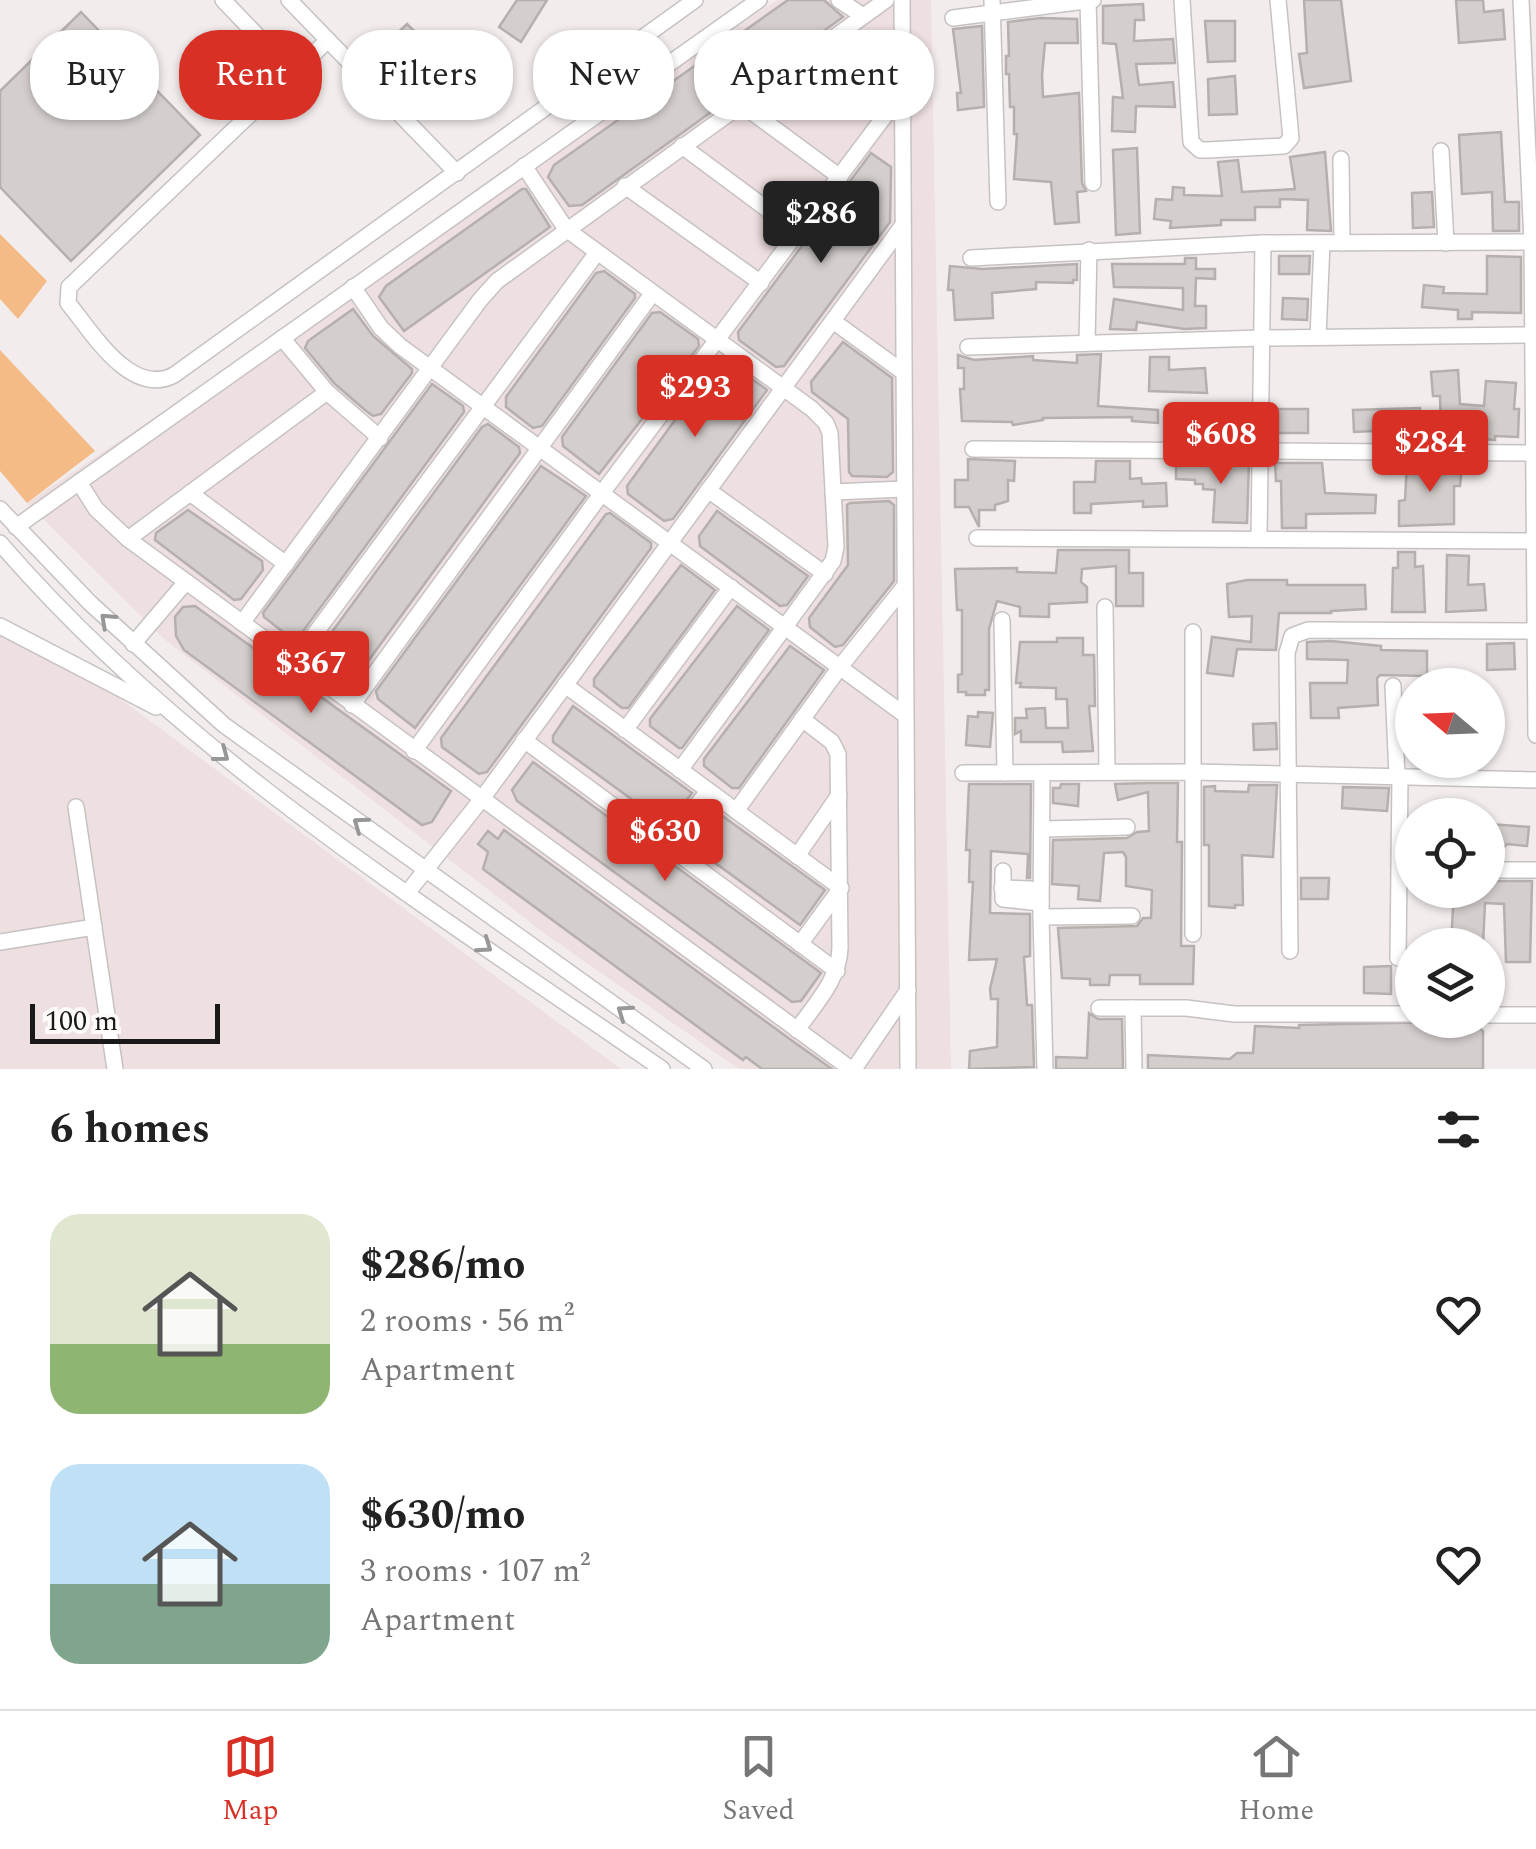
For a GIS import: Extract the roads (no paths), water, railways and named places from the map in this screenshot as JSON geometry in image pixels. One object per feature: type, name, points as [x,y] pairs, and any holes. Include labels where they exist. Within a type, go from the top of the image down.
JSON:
[{"type":"street","points":[[223,0],[252,30]]},
{"type":"street","points":[[290,0],[457,172]]},
{"type":"street","points":[[244,120],[69,286],[67,299],[71,306],[132,375],[157,381],[174,375],[694,0]]},
{"type":"street","points":[[16,527],[759,0]]},
{"type":"street","points":[[839,0],[863,16]]},
{"type":"street","points":[[844,30],[886,0]]},
{"type":"street","points":[[902,0],[902,30]]},
{"type":"street","points":[[953,18],[993,7],[1091,0],[1093,183]]},
{"type":"street","points":[[1182,0],[1191,142],[1200,150],[1207,150],[1284,146],[1291,138],[1278,0]]},
{"type":"street","points":[[1521,0],[1532,242],[1536,735]]},
{"type":"street","points":[[993,7],[998,202]]},
{"type":"street","points":[[322,46],[328,40]]},
{"type":"street","points":[[242,623],[488,290],[719,120]]},
{"type":"street","points":[[763,120],[840,177]]},
{"type":"street","points":[[414,751],[882,120]]},
{"type":"street","points":[[902,120],[908,1069]]},
{"type":"street","points":[[682,146],[798,232]]},
{"type":"street","points":[[1441,151],[1446,243]]},
{"type":"street","points":[[1341,159],[1342,243]]},
{"type":"street","points":[[524,166],[566,229],[782,389],[826,424],[830,433],[836,546],[826,574],[680,770]]},
{"type":"street","points":[[626,186],[761,283]]},
{"type":"street","points":[[408,892],[481,800],[903,226]]},
{"type":"street","points":[[971,258],[1264,243],[1532,242]]},
{"type":"street","points":[[1259,537],[1264,243]]},
{"type":"street","points":[[1318,337],[1322,243]]},
{"type":"street","points":[[1087,342],[1089,250]]},
{"type":"street","points":[[294,662],[596,254]]},
{"type":"street","points":[[354,287],[390,338],[905,716]]},
{"type":"street","points":[[352,705],[652,294]]},
{"type":"street","points":[[833,321],[904,372]]},
{"type":"street","points":[[968,347],[1533,335]]},
{"type":"street","points":[[282,338],[327,392],[380,438]]},
{"type":"street","points":[[128,539],[327,392]]},
{"type":"street","points":[[973,449],[1534,453]]},
{"type":"street","points":[[78,482],[96,510],[128,539],[853,1069],[908,990]]},
{"type":"street","points":[[833,492],[904,489]]},
{"type":"street","points":[[708,490],[826,574]]},
{"type":"street","points":[[190,493],[286,564]]},
{"type":"street","points":[[0,508],[133,644],[254,748],[704,1069]]},
{"type":"street","points":[[977,538],[1535,541]]},
{"type":"street","points":[[0,543],[57,605],[214,750],[408,892],[662,1069]]},
{"type":"street","points":[[133,644],[186,582]]},
{"type":"street","points":[[625,730],[731,587]]},
{"type":"street","points":[[736,811],[840,667],[904,587]]},
{"type":"street","points":[[1105,608],[1107,772]]},
{"type":"street","points":[[1002,620],[1005,773]]},
{"type":"street","points":[[0,626],[171,714]]},
{"type":"street","points":[[1290,951],[1286,652],[1292,636],[1299,631],[1534,631]]},
{"type":"street","points":[[1192,632],[1193,934]]},
{"type":"street","points":[[565,685],[841,888]]},
{"type":"street","points":[[1392,686],[1395,725]]},
{"type":"street","points":[[797,1030],[837,971],[841,888],[836,747],[802,719]]},
{"type":"street","points":[[524,740],[837,971]]},
{"type":"street","points":[[1042,772],[1046,1069]]},
{"type":"street","points":[[963,773],[1193,772],[1395,777]]},
{"type":"street","points":[[1445,778],[1536,780]]},
{"type":"street","points":[[666,845],[708,791]]},
{"type":"street","points":[[797,856],[839,795]]},
{"type":"street","points":[[76,807],[115,1069]]},
{"type":"street","points":[[1042,829],[1127,827]]},
{"type":"street","points":[[1505,870],[1536,870]]},
{"type":"street","points":[[1032,889],[1002,880],[1002,896],[1006,900],[1041,910],[1132,916]]},
{"type":"street","points":[[800,944],[841,888]]},
{"type":"street","points":[[0,942],[94,928]]},
{"type":"street","points":[[1099,1008],[1186,1008],[1234,1014],[1395,1014]]},
{"type":"street","points":[[1134,1008],[1134,1069]]},
{"type":"street","points":[[1505,1015],[1536,1015]]}]
